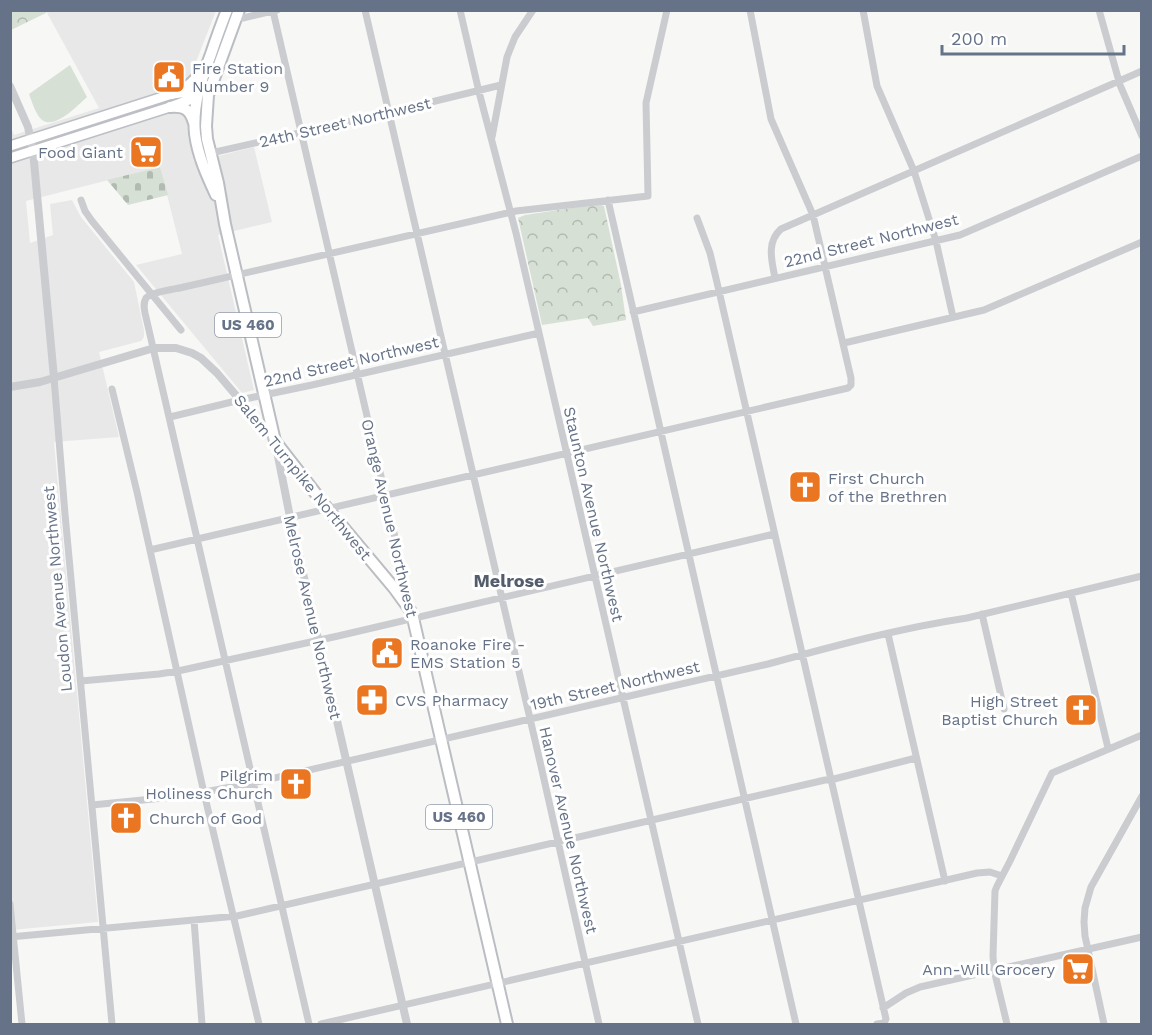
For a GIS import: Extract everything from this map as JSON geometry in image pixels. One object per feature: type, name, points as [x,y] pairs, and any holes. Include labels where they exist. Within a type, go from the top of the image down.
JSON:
[{"type":"main road","name":"Melrose Avenue Northwest","points":[[222,209],[202,162],[196,141],[195,108],[200,83],[221,26],[233,12]]},
{"type":"main road","name":"Melrose Avenue Northwest","points":[[233,12],[208,95],[206,132],[275,441]]},
{"type":"main road","points":[[10,146],[185,88],[196,79],[213,33],[221,26]]},
{"type":"main road","points":[[10,158],[197,97],[214,80]]},
{"type":"main road","points":[[172,94],[189,92],[197,97],[202,108],[203,143],[211,153]]},
{"type":"main road","points":[[170,107],[185,108],[194,126]]},
{"type":"main road","name":"Salem Turnpike Northwest","points":[[275,441],[394,588],[412,614]]},
{"type":"main road","name":"Orange Avenue Northwest","points":[[412,614],[507,1024]]},
{"type":"street","name":"Hanover Avenue Northwest","points":[[365,10],[599,1024]]},
{"type":"street","name":"Staunton Avenue Northwest","points":[[460,10],[510,212],[698,1024]]},
{"type":"street","points":[[492,140],[510,48],[533,10]]},
{"type":"street","points":[[309,1024],[144,306],[146,298],[510,212],[648,196],[646,109],[668,10]]},
{"type":"street","points":[[150,550],[848,388],[852,382],[813,215],[771,119],[750,10]]},
{"type":"street","points":[[863,10],[878,86],[914,171],[936,242],[953,317]]},
{"type":"street","points":[[1099,10],[1119,81],[1142,136]]},
{"type":"street","points":[[233,12],[243,18],[275,11]]},
{"type":"street","name":"Orange Avenue Northwest","points":[[275,11],[412,614]]},
{"type":"street","points":[[776,278],[771,255],[772,243],[781,229],[1142,71]]},
{"type":"street","name":"24th Street Northwest","points":[[211,153],[501,85]]},
{"type":"street","points":[[10,86],[27,123],[33,151]]},
{"type":"street","name":"Loudon Avenue Northwest","points":[[33,151],[112,1024]]},
{"type":"street","name":"22nd Street Northwest","points":[[633,312],[960,235],[1142,156]]},
{"type":"street","points":[[81,200],[92,221],[181,330]]},
{"type":"street","points":[[608,200],[796,1024]]},
{"type":"street","points":[[697,218],[710,253],[719,291],[883,1008],[885,1021],[877,1024]]},
{"type":"street","points":[[844,343],[984,310],[1142,242]]},
{"type":"street","name":"22nd Street Northwest","points":[[170,417],[538,333]]},
{"type":"street","points":[[10,387],[54,378],[154,348]]},
{"type":"street","name":"Salem Turnpike Northwest","points":[[154,348],[176,348],[201,358],[275,441]]},
{"type":"street","points":[[112,389],[259,1024]]},
{"type":"street","name":"Melrose Avenue Northwest","points":[[275,441],[290,517],[407,1024]]},
{"type":"street","points":[[81,681],[178,671],[319,640],[412,614],[501,597],[774,534]]},
{"type":"street","name":"19th Street Northwest","points":[[92,805],[204,793],[253,783],[1142,576]]},
{"type":"street","points":[[1071,592],[1108,748]]},
{"type":"street","points":[[982,614],[1004,709]]},
{"type":"street","points":[[888,634],[945,881]]},
{"type":"street","points":[[1007,1024],[993,957],[995,891],[1002,876],[1051,774],[1142,735]]},
{"type":"street","points":[[12,936],[234,916],[916,758]]},
{"type":"street","points":[[1104,1024],[1088,950],[1084,922],[1085,908],[1091,887],[1142,796]]},
{"type":"street","points":[[321,1024],[986,872],[1002,876]]},
{"type":"street","points":[[10,904],[22,1024]]},
{"type":"street","points":[[194,920],[202,1024]]},
{"type":"street","points":[[883,1008],[920,987],[1142,937]]},
{"type":"shaded area","points":[[46,11],[216,11],[190,77],[183,83],[163,91],[170,113],[177,111],[187,118],[188,136],[194,162],[254,147],[272,222],[218,235],[254,390],[242,393],[136,265],[182,254],[160,167],[26,201],[30,243],[53,235],[50,204],[72,200],[81,217],[134,282],[144,337],[141,341],[99,352],[119,437],[54,442],[98,922],[11,930],[10,126],[14,135],[99,108]]},
{"type":"green space","points":[[11,10],[46,11],[46,13],[11,30]]},
{"type":"green space","points":[[70,65],[87,97],[60,119],[53,122],[42,120],[29,94]]},
{"type":"green space","points":[[160,167],[168,195],[128,205],[107,180]]},
{"type":"green space","points":[[598,204],[604,206],[626,320],[593,326],[588,318],[542,325],[518,218]]},
{"type":"place","name":"Fire Station Number 9","points":[[169,77]]},
{"type":"place","name":"Food Giant","points":[[146,152]]},
{"type":"place","name":"First Church of the Brethren","points":[[805,487]]},
{"type":"place","name":"Roanoke Fire - EMS Station 5","points":[[387,653]]},
{"type":"place","name":"CVS Pharmacy","points":[[372,700]]},
{"type":"place","name":"High Street Baptist Church","points":[[1081,710]]},
{"type":"place","name":"Pilgrim Holiness Church","points":[[296,784]]},
{"type":"place","name":"Church of God","points":[[126,818]]},
{"type":"place","name":"Ann-Will Grocery","points":[[1078,969]]},
{"type":"district","name":"Melrose","points":[[509,581]]}]
